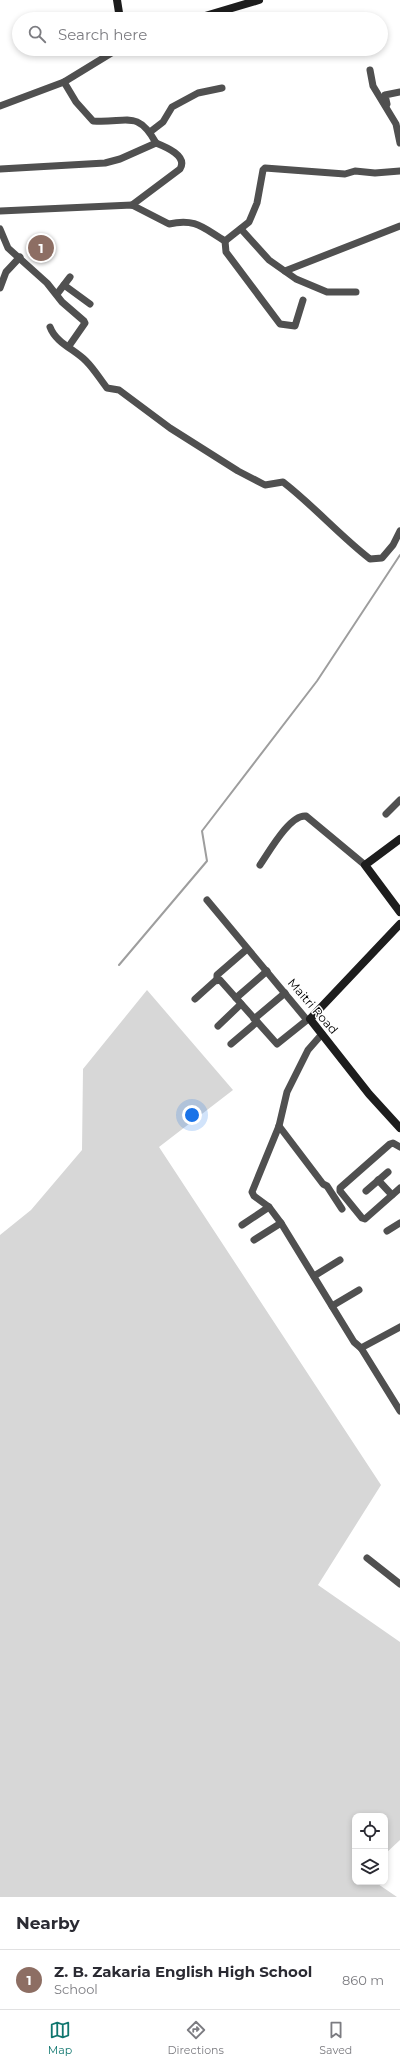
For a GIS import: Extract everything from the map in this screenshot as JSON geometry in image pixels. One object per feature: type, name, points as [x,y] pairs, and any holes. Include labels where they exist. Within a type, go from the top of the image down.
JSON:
[{"type":"street","points":[[117,0],[119,12]]},
{"type":"street","points":[[211,12],[230,4],[258,0]]},
{"type":"street","points":[[0,106],[64,82],[107,56]]},
{"type":"street","points":[[370,70],[373,86],[398,122]]},
{"type":"street","points":[[64,82],[76,102],[93,121],[106,122],[133,119],[141,122],[150,132],[156,143],[177,154],[182,166],[180,169],[132,205]]},
{"type":"street","points":[[150,132],[163,122],[172,107],[198,93],[222,88]]},
{"type":"street","points":[[400,92],[388,93],[384,97],[398,122],[400,143]]},
{"type":"street","points":[[0,169],[105,163],[120,159],[156,143]]},
{"type":"street","points":[[225,241],[249,222],[257,203],[263,170],[265,168],[344,174],[355,171],[375,173],[400,171]]},
{"type":"street","points":[[0,211],[132,205],[169,224],[184,221],[193,222],[225,241]]},
{"type":"street","points":[[285,271],[400,226]]},
{"type":"street","points":[[241,228],[269,260],[296,279],[327,292],[356,292]]},
{"type":"street","points":[[0,229],[8,248],[20,257],[85,323],[69,346]]},
{"type":"street","points":[[225,241],[226,252],[280,324],[295,326],[303,300]]},
{"type":"street","points":[[0,288],[6,272],[20,257]]},
{"type":"street","points":[[57,294],[70,277]]},
{"type":"street","points":[[64,285],[90,304]]},
{"type":"street","points":[[50,327],[52,333],[61,342],[69,346],[86,361],[107,388],[120,390],[212,456],[265,485],[283,482],[303,497],[328,520],[348,543],[370,559],[382,558],[393,546],[400,532]]},
{"type":"street","points":[[386,814],[400,800]]},
{"type":"street","points":[[260,865],[290,823],[302,816],[306,816],[365,865],[400,912]]},
{"type":"street","points":[[365,865],[400,839]]},
{"type":"street","name":"Maitri Road","points":[[207,900],[247,949],[322,1034],[369,1094],[400,1128]]},
{"type":"street","points":[[217,980],[220,980],[278,1044],[308,1019],[400,924]]},
{"type":"street","points":[[195,999],[217,980],[217,975],[247,949]]},
{"type":"street","points":[[218,1026],[267,971]]},
{"type":"street","points":[[231,1044],[285,993]]},
{"type":"street","points":[[322,1034],[308,1050],[287,1092],[279,1126],[252,1192],[254,1196],[269,1208],[281,1223],[354,1342],[361,1348],[400,1411]]},
{"type":"street","points":[[279,1126],[323,1184],[327,1186],[342,1209]]},
{"type":"street","points":[[400,1147],[393,1143],[390,1144],[340,1188],[340,1191],[362,1218],[364,1218],[400,1188]]},
{"type":"street","points":[[366,1191],[388,1172]]},
{"type":"street","points":[[378,1180],[392,1195]]},
{"type":"street","points":[[242,1225],[269,1208]]},
{"type":"street","points":[[387,1231],[400,1222]]},
{"type":"street","points":[[254,1240],[281,1223]]},
{"type":"street","points":[[314,1276],[340,1260]]},
{"type":"street","points":[[332,1306],[359,1290]]},
{"type":"street","points":[[361,1348],[400,1327]]},
{"type":"street","points":[[367,1558],[400,1584]]},
{"type":"shaded area","points":[[147,990],[233,1090],[159,1147],[381,1485],[318,1585],[400,1642],[400,1840],[388,1851],[388,1813],[352,1813],[352,1885],[379,1885],[397,1897],[0,1897],[0,1235],[31,1210],[82,1150],[83,1069]]},
{"type":"waterway","points":[[119,965],[207,861],[202,831],[317,681],[400,555]]},
{"type":"place","name":"Z. B. Zakaria English High School","points":[[41,248]]}]
